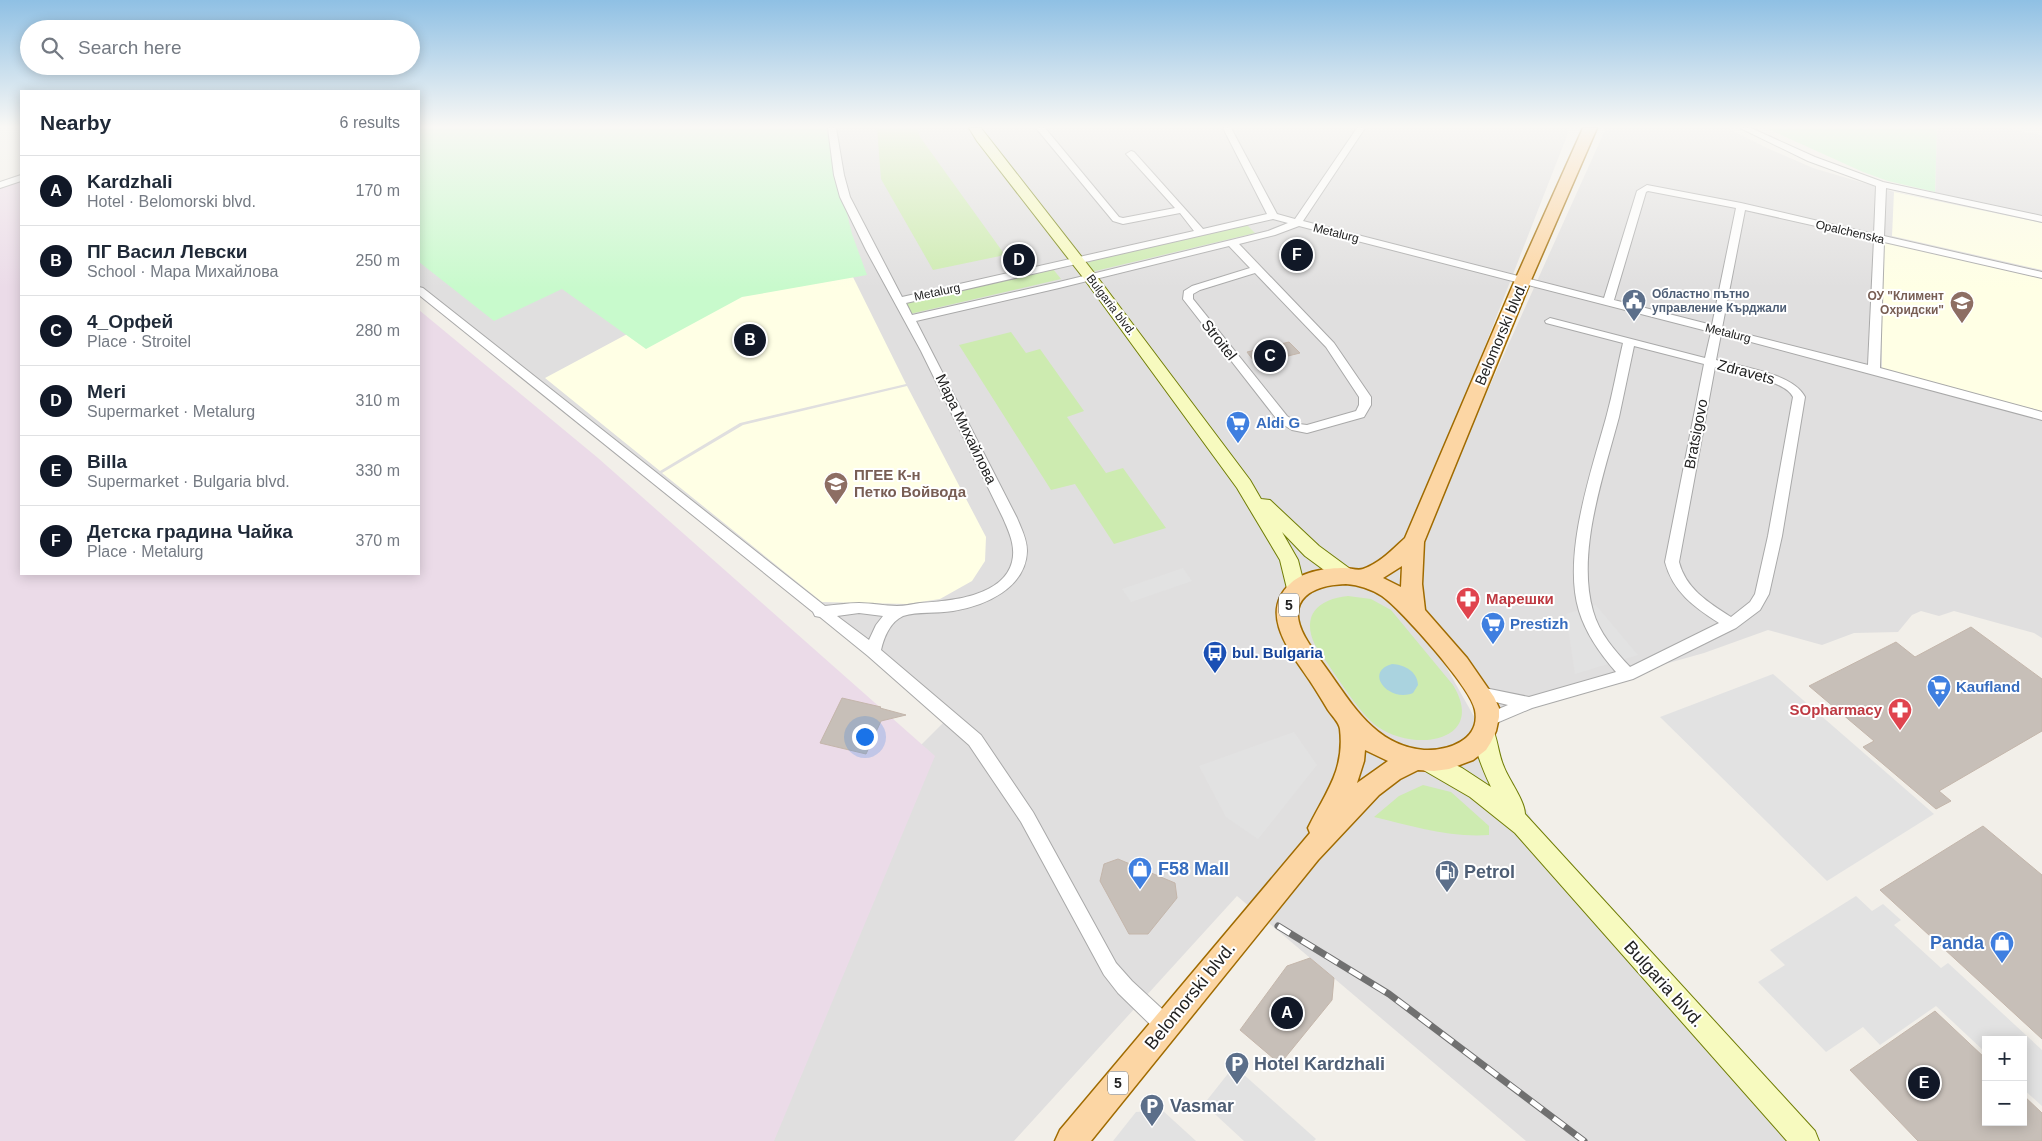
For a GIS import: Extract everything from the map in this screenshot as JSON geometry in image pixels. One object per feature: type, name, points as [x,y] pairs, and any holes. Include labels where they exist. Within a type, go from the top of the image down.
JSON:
[{"type":"main road","name":"Bulgaria blvd.","points":[[1015,181],[1090,277],[1244,484],[1289,560],[1296,592]]},
{"type":"main road","name":"Belomorski blvd.","points":[[1414,611],[1410,584],[1414,542],[1523,280],[1567,181]]},
{"type":"main road","name":"Bulgaria blvd.","points":[[1244,484],[1305,544],[1354,577]]},
{"type":"main road","name":"Belomorski blvd.","points":[[1354,577],[1391,564],[1414,542]]},
{"type":"main road","name":"5","points":[[1354,577],[1389,590],[1414,611],[1480,693],[1487,707],[1486,726],[1478,742],[1464,753],[1444,759],[1423,760],[1398,755],[1378,746],[1351,722],[1294,637],[1288,620],[1288,611],[1289,603],[1296,592],[1308,583],[1320,578],[1354,577]]},
{"type":"main road","name":"Belomorski blvd.","points":[[1308,852],[1337,798],[1349,768],[1353,752],[1351,722]]},
{"type":"main road","name":"Bulgaria blvd.","points":[[1486,726],[1495,774],[1523,826]]},
{"type":"main road","name":"Bulgaria blvd.","points":[[1423,760],[1459,776],[1497,802],[1523,826],[1805,1141]]},
{"type":"main road","name":"Belomorski blvd.","points":[[1071,1141],[1308,852],[1370,787],[1390,771],[1423,760]]},
{"type":"street","name":"Мара Михайлова","points":[[820,612],[859,608],[900,612],[955,606],[985,597],[1006,581],[1016,569],[1020,550],[1018,538],[1005,509],[927,351],[908,319],[845,196],[841,181]]},
{"type":"street","points":[[1084,181],[1116,219],[1123,221],[1182,210]]},
{"type":"street","points":[[1156,181],[1201,233]]},
{"type":"street","points":[[1255,181],[1273,216]]},
{"type":"street","points":[[1297,223],[1325,181]]},
{"type":"street","points":[[1873,181],[2042,218]]},
{"type":"street","points":[[1874,370],[1881,184]]},
{"type":"street","name":"Opalchenska","points":[[1608,302],[1642,191],[1647,188],[1658,188],[1741,206],[1878,239],[2042,275]]},
{"type":"street","name":"Bratsigovo","points":[[1737,621],[1688,594],[1679,584],[1672,562],[1715,330],[1741,206]]},
{"type":"street","name":"Metalurg","points":[[899,301],[1273,216],[1874,370],[2042,416]]},
{"type":"street","name":"Metalurg","points":[[908,319],[1278,231],[1297,223]]},
{"type":"street","name":"Stroitel","points":[[1231,242],[1257,269],[1330,345],[1365,397],[1365,405],[1360,414],[1307,429],[1296,427],[1283,419],[1188,299],[1188,293],[1196,288],[1257,269]]},
{"type":"street","points":[[420,291],[820,612],[873,652],[975,740],[1027,817],[1110,969],[1125,987],[1166,1026]]},
{"type":"street","name":"Zdravets","points":[[1550,321],[1786,383],[1796,391],[1799,397],[1775,536],[1762,594],[1755,606],[1737,621]]},
{"type":"street","points":[[1628,674],[1607,652],[1586,612],[1581,588],[1581,564],[1589,502],[1613,416],[1629,341]]},
{"type":"street","points":[[873,652],[876,636],[883,626],[900,612]]},
{"type":"street","points":[[1486,726],[1529,703],[1628,674],[1737,621]]},
{"type":"street","points":[[1480,693],[1529,703]]},
{"type":"shaded area","points":[[20,181],[20,575],[420,575],[420,311],[598,458],[935,756],[774,1141],[0,1141],[0,188]]},
{"type":"shaded area","points":[[420,181],[1549,181],[1400,564],[1399,607],[1440,656],[1568,884],[1801,1141],[1526,1141],[1237,896],[1014,1141],[619,1141],[645,1021],[950,716],[788,588],[420,291]]},
{"type":"shaded area","points":[[1582,181],[1858,181],[1894,192],[1935,200],[1936,181],[2042,181],[2042,638],[2034,633],[1954,611],[1939,616],[1921,611],[1912,615],[1898,632],[1854,633],[1822,645],[1768,630],[1704,653],[1483,715],[1436,641],[1409,565]]},
{"type":"shaded area","points":[[1894,192],[2042,223],[2042,270],[1892,236]]},
{"type":"shaded area","name":"ОУ \"Климент Охридски\"","points":[[1880,240],[2042,277],[2042,411],[1882,370]]},
{"type":"shaded area","points":[[851,273],[906,384],[740,423],[660,471],[545,378],[687,302]]},
{"type":"shaded area","name":"ПГЕЕ К-н Петко Войвода","points":[[907,386],[986,537],[985,561],[972,581],[940,599],[907,604],[822,602],[662,473],[743,425]]},
{"type":"shaded area","points":[[1183,568],[1192,581],[1131,602],[1122,589]]},
{"type":"shaded area","points":[[1596,605],[1638,655],[1575,674],[1566,614]]},
{"type":"shaded area","points":[[1773,674],[1934,814],[1827,881],[1660,717]]},
{"type":"shaded area","points":[[1294,732],[1317,765],[1258,839],[1226,817],[1199,766]]},
{"type":"shaded area","points":[[1856,896],[1872,911],[1883,904],[1901,920],[1894,925],[1941,968],[1948,963],[2027,1036],[1982,1036],[1982,1049],[1936,1006],[1880,1045],[1863,1027],[1826,1052],[1758,982],[1785,965],[1770,950]]},
{"type":"shaded area","points":[[2027,1036],[2042,1050],[2042,1106],[2027,1093]]},
{"type":"shaded area","name":"Hotel Kardzhali","points":[[1234,1066],[1316,1139],[1314,1141],[1244,1141],[1204,1104]]},
{"type":"shaded area","name":"Vasmar","points":[[1162,1110],[1196,1141],[1113,1141],[1136,1112]]},
{"type":"green space","points":[[420,181],[839,181],[852,234],[867,275],[742,297],[646,349],[562,289],[494,321],[420,263]]},
{"type":"green space","points":[[882,181],[952,181],[1005,255],[933,270]]},
{"type":"green space","points":[[1889,181],[1935,181],[1935,192]]},
{"type":"green space","points":[[1246,224],[1255,233],[1091,272],[1084,263]]},
{"type":"green space","points":[[1053,269],[1061,279],[910,314],[904,303]]},
{"type":"green space","points":[[1011,332],[1026,353],[1040,349],[1084,411],[1067,417],[1106,473],[1123,468],[1166,528],[1114,544],[1075,484],[1051,490],[959,345]]},
{"type":"green space","points":[[1348,596],[1371,599],[1391,610],[1453,685],[1461,704],[1461,719],[1454,730],[1442,737],[1427,740],[1411,739],[1394,735],[1378,727],[1362,712],[1315,645],[1311,634],[1311,617],[1315,610],[1328,601]]},
{"type":"green space","points":[[1423,785],[1451,792],[1489,826],[1489,835],[1446,833],[1374,817],[1399,796]]},
{"type":"water","points":[[1392,664],[1406,667],[1413,672],[1418,685],[1413,693],[1396,694],[1383,685],[1380,673],[1384,668]]},
{"type":"building","points":[[1289,247],[1303,247],[1305,260],[1291,260]]},
{"type":"building","points":[[1289,342],[1300,353],[1256,364],[1247,352]]},
{"type":"building","name":"Kaufland","points":[[1971,627],[2042,679],[2042,731],[1939,791],[1951,801],[1936,809],[1863,747],[1874,741],[1809,686],[1896,642],[1915,657]]},
{"type":"building","points":[[842,698],[906,715],[881,721],[866,754],[820,743]]},
{"type":"building","name":"Panda","points":[[1983,826],[2042,875],[2042,1039],[1880,890]]},
{"type":"building","name":"F58 Mall","points":[[1118,859],[1175,883],[1177,898],[1148,934],[1129,934],[1100,881],[1104,864]]},
{"type":"building","points":[[1310,958],[1334,978],[1332,1000],[1280,1064],[1240,1030],[1287,966]]},
{"type":"building","points":[[1935,1011],[1982,1055],[1982,1126],[2027,1126],[2027,1099],[2042,1113],[2042,1141],[1918,1141],[1850,1070]]},
{"type":"railway","points":[[1278,926],[1389,994],[1584,1141]]},
{"type":"place","name":"Детска градина Чайка","points":[[1297,255]]},
{"type":"place","name":"Meri","points":[[1019,260]]},
{"type":"place","name":"Областно пътно управление Кърджали","points":[[1634,322]]},
{"type":"place","name":"ОУ \"Климент Охридски\"","points":[[1962,324]]},
{"type":"place","name":"ПГ Васил Левски","points":[[750,340]]},
{"type":"place","name":"4_Орфей","points":[[1270,356]]},
{"type":"place","name":"Aldi G","points":[[1238,444]]},
{"type":"place","name":"ПГЕЕ К-н Петко Войвода","points":[[836,505]]},
{"type":"place","name":"Марешки","points":[[1468,620]]},
{"type":"place","name":"Prestizh","points":[[1493,645]]},
{"type":"place","name":"bul. Bulgaria","points":[[1215,674]]},
{"type":"place","name":"Kaufland","points":[[1939,708]]},
{"type":"place","name":"SOpharmacy","points":[[1900,731]]},
{"type":"place","name":"F58 Mall","points":[[1140,890]]},
{"type":"place","name":"Petrol","points":[[1447,893]]},
{"type":"place","name":"Panda","points":[[2002,964]]},
{"type":"place","name":"Kardzhali","points":[[1287,1013]]},
{"type":"place","name":"Billa","points":[[1924,1083]]},
{"type":"place","name":"Hotel Kardzhali","points":[[1237,1085]]},
{"type":"place","name":"Vasmar","points":[[1152,1127]]}]
